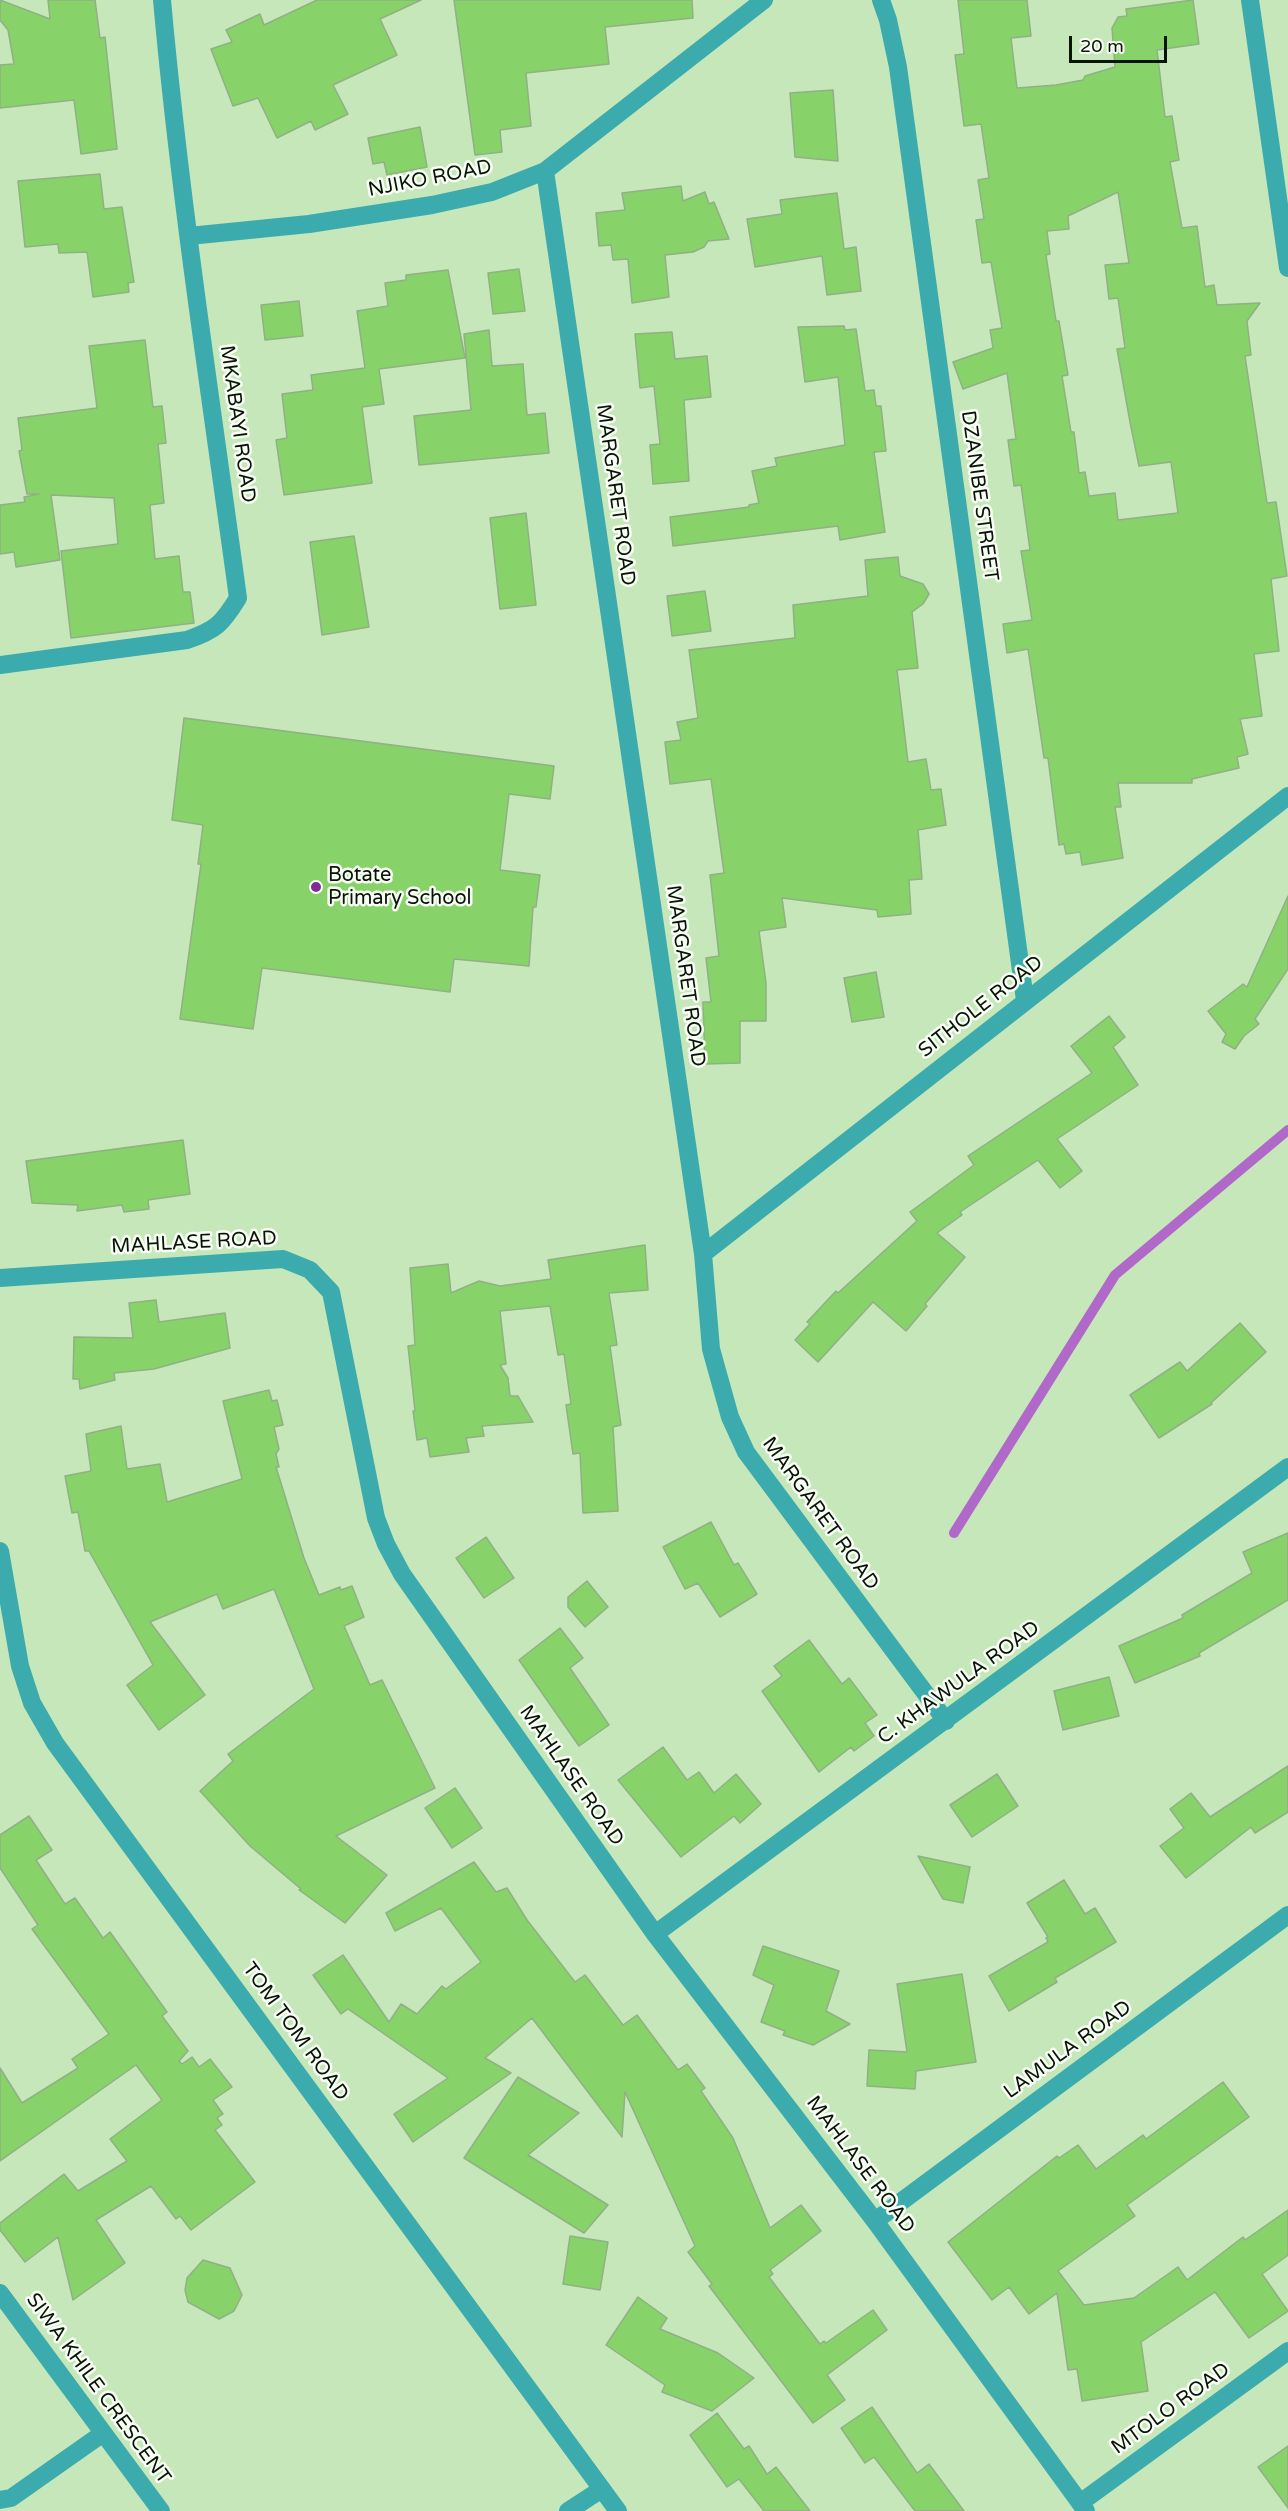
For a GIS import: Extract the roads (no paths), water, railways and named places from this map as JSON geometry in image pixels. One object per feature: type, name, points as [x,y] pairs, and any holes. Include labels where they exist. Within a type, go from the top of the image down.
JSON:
[{"type":"street","name":"MKABAYI ROAD","points":[[0,665],[187,640],[210,632],[225,619],[238,598],[189,236],[167,60],[162,0]]},
{"type":"street","name":"NJIKO ROAD","points":[[189,236],[309,224],[432,205],[492,192],[545,171],[764,0]]},
{"type":"street","name":"DZANIBE STREET","points":[[881,0],[888,20],[898,67],[1025,1000]]},
{"type":"street","points":[[1250,0],[1288,268]]},
{"type":"street","name":"MARGARET ROAD","points":[[545,171],[703,1254],[711,1349],[730,1417],[746,1452],[946,1721]]},
{"type":"street","name":"SITHOLE ROAD","points":[[703,1254],[1288,796]]},
{"type":"street","name":"MAHLASE ROAD","points":[[0,1278],[284,1259],[310,1270],[332,1292],[376,1518],[386,1544],[402,1574],[655,1934],[875,2221],[1083,2507]]},
{"type":"street","name":"C. KHAWULA ROAD","points":[[655,1934],[1288,1467]]},
{"type":"street","name":"TOM TOM ROAD","points":[[0,1551],[20,1666],[32,1703],[55,1743],[618,2511]]},
{"type":"street","name":"LAMULA ROAD","points":[[875,2221],[1288,1916]]},
{"type":"street","name":"SIWA KHILE CRESCENT","points":[[0,2293],[160,2511]]},
{"type":"street","name":"MTOLO ROAD","points":[[1083,2507],[1288,2351]]},
{"type":"street","points":[[0,2500],[11,2498],[102,2434]]},
{"type":"street","points":[[568,2511],[602,2489]]},
{"type":"waterway","points":[[954,1533],[1115,1275],[1288,1130]]},
{"type":"place","name":"Botate Primary School","points":[[316,887]]}]
